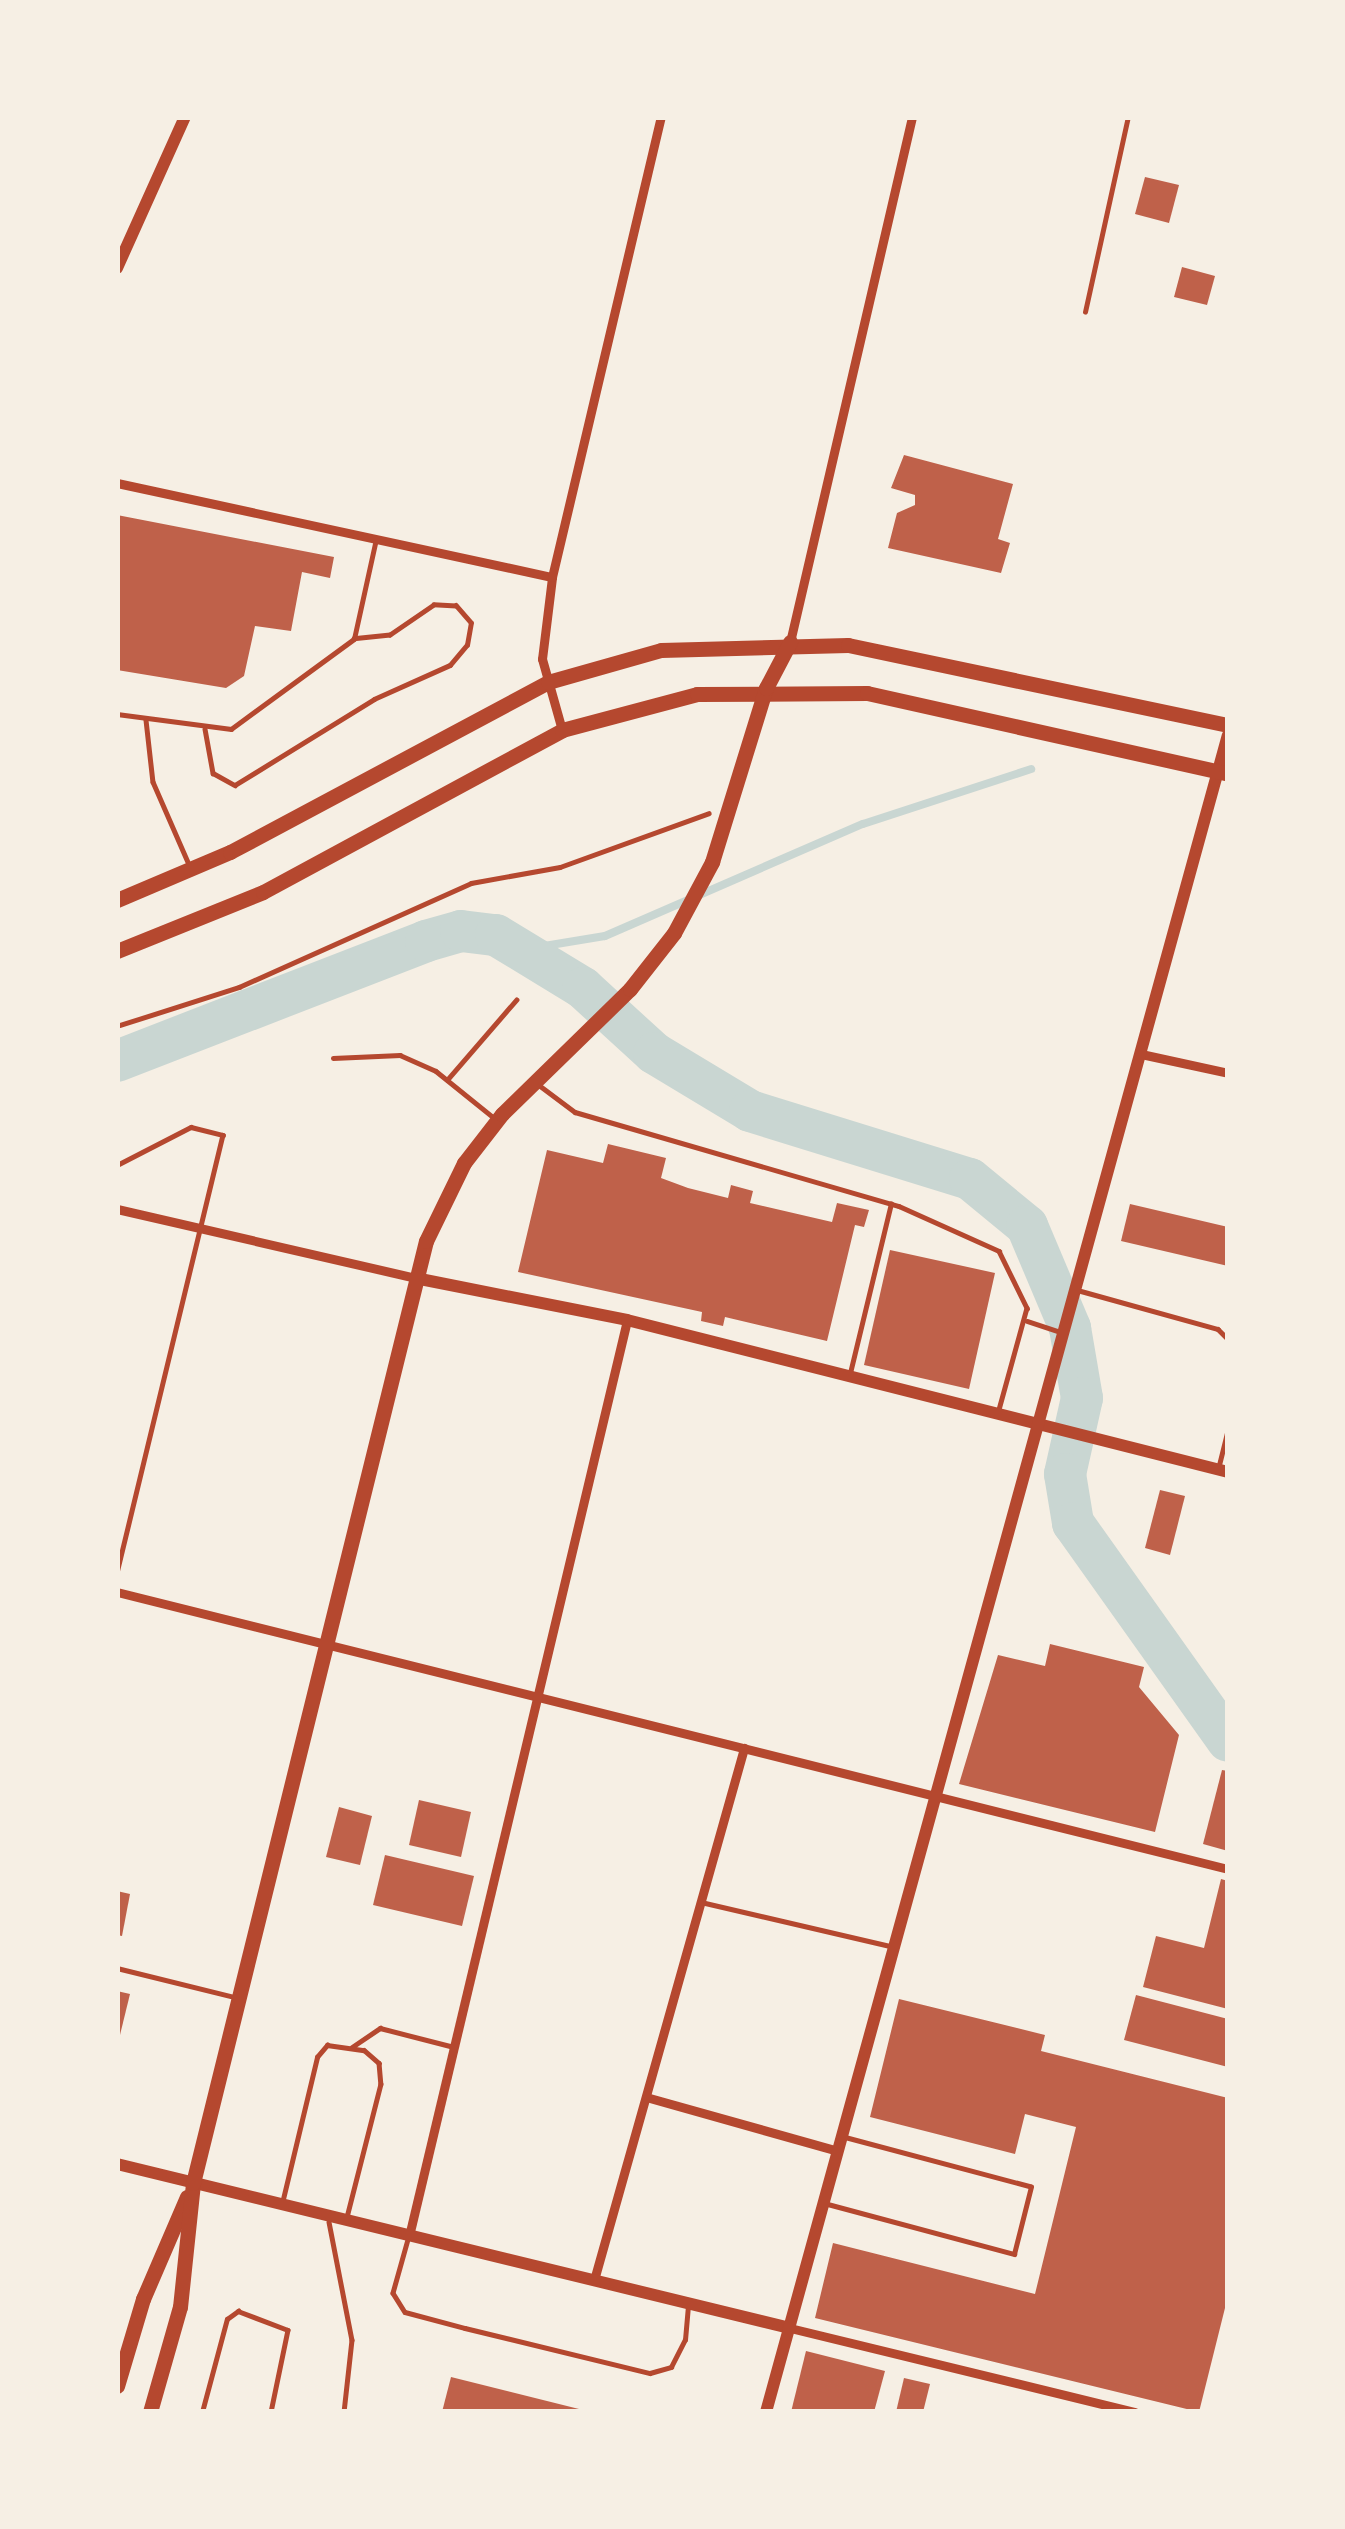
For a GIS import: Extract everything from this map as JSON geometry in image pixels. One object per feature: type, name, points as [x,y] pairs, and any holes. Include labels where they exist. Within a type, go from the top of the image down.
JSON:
[{"type":"highway","points":[[149,2412],[180,2308],[193,2183],[415,1278],[453,1184],[497,1120],[654,962],[712,862],[766,688],[790,642]]},
{"type":"highway","points":[[117,901],[192,871],[548,682],[661,650],[790,642],[919,658],[1228,725]]},
{"type":"highway","points":[[117,951],[263,892],[562,730],[697,694],[766,688],[867,693],[1223,773]]},
{"type":"highway","points":[[117,2386],[143,2299],[193,2183]]},
{"type":"street","points":[[117,268],[185,117]]},
{"type":"street","points":[[562,730],[542,646],[552,577],[661,117]]},
{"type":"street","points":[[790,642],[912,117]]},
{"type":"street","points":[[117,483],[552,577]]},
{"type":"street","points":[[766,2412],[1075,1290],[1223,773],[1228,735]]},
{"type":"street","points":[[1141,1054],[1228,1073]]},
{"type":"street","points":[[117,1209],[415,1278],[627,1320],[848,1380],[1223,1471]]},
{"type":"street","points":[[409,2236],[627,1320]]},
{"type":"street","points":[[117,1592],[1228,1869]]},
{"type":"street","points":[[594,2281],[744,1748]]},
{"type":"street","points":[[646,2097],[840,2144]]},
{"type":"street","points":[[117,2164],[1136,2412]]},
{"type":"lane","points":[[1085,312],[1128,117]]},
{"type":"lane","points":[[354,639],[376,539]]},
{"type":"lane","points":[[117,714],[231,729],[354,639],[389,635],[434,605],[456,606],[471,623],[467,645],[450,665],[374,699],[235,785],[213,773],[205,729]]},
{"type":"lane","points":[[146,720],[153,782],[192,871]]},
{"type":"lane","points":[[447,1080],[516,1000]]},
{"type":"lane","points":[[333,1058],[400,1055],[447,1080],[497,1120]]},
{"type":"lane","points":[[534,1081],[575,1112],[892,1204],[999,1251],[1018,1278],[1027,1321],[998,1415]]},
{"type":"lane","points":[[117,1165],[191,1127],[215,1127],[223,1148],[117,1573]]},
{"type":"lane","points":[[848,1380],[892,1204]]},
{"type":"lane","points":[[1075,1290],[1218,1329],[1228,1339]]},
{"type":"lane","points":[[1027,1321],[1064,1333]]},
{"type":"lane","points":[[1223,1471],[1228,1430]]},
{"type":"lane","points":[[701,1902],[895,1947]]},
{"type":"lane","points":[[117,1968],[240,1999]]},
{"type":"lane","points":[[352,2047],[380,2028],[454,2047]]},
{"type":"lane","points":[[281,2204],[317,2057],[327,2044],[352,2047],[380,2063],[381,2084],[347,2221]]},
{"type":"lane","points":[[824,2203],[1014,2254],[1030,2187],[840,2144]]},
{"type":"lane","points":[[328,2216],[352,2340],[344,2412]]},
{"type":"lane","points":[[409,2236],[393,2272],[393,2293],[405,2312],[650,2373],[671,2367],[686,2339],[688,2303]]},
{"type":"lane","points":[[202,2412],[227,2319],[238,2311],[288,2330],[271,2412]]},
{"type":"path","points":[[117,1026],[239,987],[471,884],[560,867],[732,808]]},
{"type":"building","points":[[1145,177],[1179,185],[1169,223],[1135,214]]},
{"type":"building","points":[[1182,267],[1215,276],[1207,305],[1174,297]]},
{"type":"building","points":[[904,455],[1013,484],[998,539],[1010,543],[1001,573],[888,548],[897,513],[915,505],[915,495],[891,488]]},
{"type":"building","points":[[117,515],[334,557],[330,578],[302,572],[291,631],[255,626],[244,676],[226,688],[117,670]]},
{"type":"building","points":[[608,1144],[666,1158],[661,1178],[688,1188],[728,1198],[731,1185],[753,1191],[750,1203],[832,1222],[837,1203],[869,1210],[864,1227],[855,1225],[827,1341],[725,1317],[723,1326],[701,1321],[702,1312],[518,1272],[547,1150],[603,1163]]},
{"type":"building","points":[[1130,1204],[1228,1227],[1228,1266],[1121,1241]]},
{"type":"building","points":[[890,1250],[995,1273],[969,1389],[864,1365]]},
{"type":"building","points":[[1160,1490],[1185,1496],[1170,1555],[1145,1548]]},
{"type":"building","points":[[1050,1644],[1144,1667],[1139,1687],[1179,1735],[1155,1832],[959,1784],[998,1655],[1045,1666]]},
{"type":"building","points":[[1222,1770],[1228,1771],[1228,1851],[1203,1844]]},
{"type":"building","points":[[419,1800],[471,1812],[461,1857],[409,1845]]},
{"type":"building","points":[[339,1807],[372,1816],[360,1865],[326,1857]]},
{"type":"building","points":[[385,1855],[474,1876],[462,1926],[373,1905]]},
{"type":"building","points":[[1221,1879],[1228,1881],[1228,2009],[1143,1987],[1156,1936],[1204,1948]]},
{"type":"building","points":[[117,1891],[130,1894],[122,1936],[117,1935]]},
{"type":"building","points":[[117,1991],[130,1994],[119,2039],[117,2038]]},
{"type":"building","points":[[1136,1995],[1228,2019],[1228,2067],[1124,2040]]},
{"type":"building","points":[[899,1999],[1045,2035],[1041,2051],[1228,2098],[1228,2296],[1199,2412],[815,2318],[833,2243],[1035,2294],[1076,2127],[1025,2114],[1015,2154],[870,2117]]},
{"type":"building","points":[[806,2351],[885,2371],[874,2412],[791,2412]]},
{"type":"building","points":[[451,2377],[583,2410],[442,2412]]},
{"type":"building","points":[[904,2378],[930,2384],[923,2412],[896,2412]]},
{"type":"waterway","points":[[520,950],[605,936],[863,824],[1031,769]]},
{"type":"waterway","points":[[117,1061],[426,941],[461,931],[496,935],[583,988],[654,1053],[750,1111],[970,1179],[1027,1226],[1070,1328],[1082,1398],[1065,1474],[1073,1523],[1228,1741]]}]
